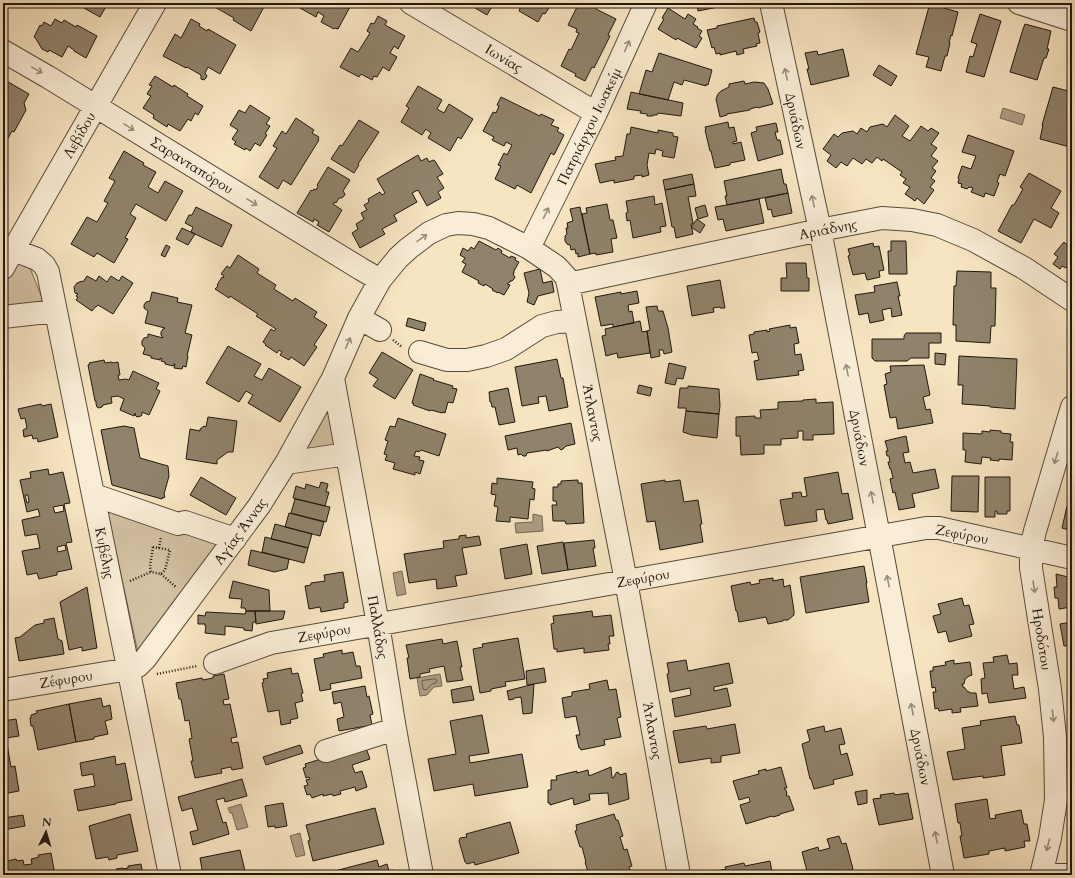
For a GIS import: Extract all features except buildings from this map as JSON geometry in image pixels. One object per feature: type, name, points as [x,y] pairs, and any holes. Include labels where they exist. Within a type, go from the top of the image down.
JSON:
[{"type":"street","name":"Λεβίδου","points":[[7,255],[96,106],[155,3]]},
{"type":"street","name":"Πατριάρχου Ιωακείμ","points":[[529,248],[596,113],[646,3]]},
{"type":"street","name":"Δρυάδων","points":[[771,3],[820,230],[880,536],[943,875]]},
{"type":"street","points":[[1019,3],[1072,20]]},
{"type":"street","name":"Ιωνίας","points":[[423,6],[596,113]]},
{"type":"street","name":"Σαρανταπόρου","points":[[3,51],[96,106],[380,280]]},
{"type":"street","name":"Αριάδνης","points":[[568,284],[882,218],[912,220],[937,225],[973,240],[1024,268],[1072,300]]},
{"type":"street","name":"Άτλαντος","points":[[333,378],[359,318],[380,280],[398,258],[409,248],[429,233],[446,225],[458,223],[473,224],[488,228],[529,248],[557,267],[566,277],[626,581],[679,875]]},
{"type":"street","name":"Κυβέλης","points":[[7,255],[37,259],[44,265],[48,272],[113,589],[134,668],[170,875]]},
{"type":"street","points":[[3,317],[56,311]]},
{"type":"street","points":[[359,318],[380,330]]},
{"type":"street","points":[[420,352],[447,360],[467,360],[486,356],[506,349],[542,326],[557,322],[575,321]]},
{"type":"street","name":"Παλλάδος","points":[[333,378],[422,875]]},
{"type":"street","name":"Αγίας Άννας","points":[[134,668],[145,659],[259,506],[286,462],[333,378]]},
{"type":"street","name":"Ηροδότου","points":[[1041,875],[1050,838],[1064,800],[1050,689],[1031,568],[1031,548],[1072,407]]},
{"type":"street","points":[[286,462],[347,454]]},
{"type":"street","points":[[94,495],[178,524],[184,522],[235,539]]},
{"type":"street","name":"Ζεφύρου","points":[[215,663],[271,643],[926,528],[938,528],[1072,558]]},
{"type":"street","name":"Ζέφυρου","points":[[3,690],[134,668]]},
{"type":"street","points":[[326,751],[395,729]]},
{"type":"street","points":[[1049,875],[1072,875]]},
{"type":"path","points":[[380,330],[403,348],[420,352]]},
{"type":"path","points":[[113,589],[151,572],[161,574],[165,570],[170,550],[153,547],[150,566],[151,572]]},
{"type":"path","points":[[134,668],[153,674],[161,674],[215,663]]},
{"type":"shaded area","points":[[20,262],[29,266],[41,295],[41,304],[3,309],[3,287],[17,264]]},
{"type":"shaded area","points":[[328,406],[335,448],[302,452]]},
{"type":"shaded area","points":[[107,510],[220,544],[138,653]]},
{"type":"water","points":[[1003,108],[1025,115],[1022,125],[1000,118]]},
{"type":"water","points":[[533,514],[542,516],[543,531],[516,533],[515,523],[533,522]]},
{"type":"water","points":[[402,571],[406,594],[397,596],[393,573]]},
{"type":"water","points":[[440,674],[442,686],[434,687],[427,695],[420,696],[417,678]]},
{"type":"water","points":[[241,804],[248,827],[237,830],[232,813],[230,813],[228,808]]},
{"type":"water","points":[[300,833],[305,855],[296,857],[290,836]]}]
